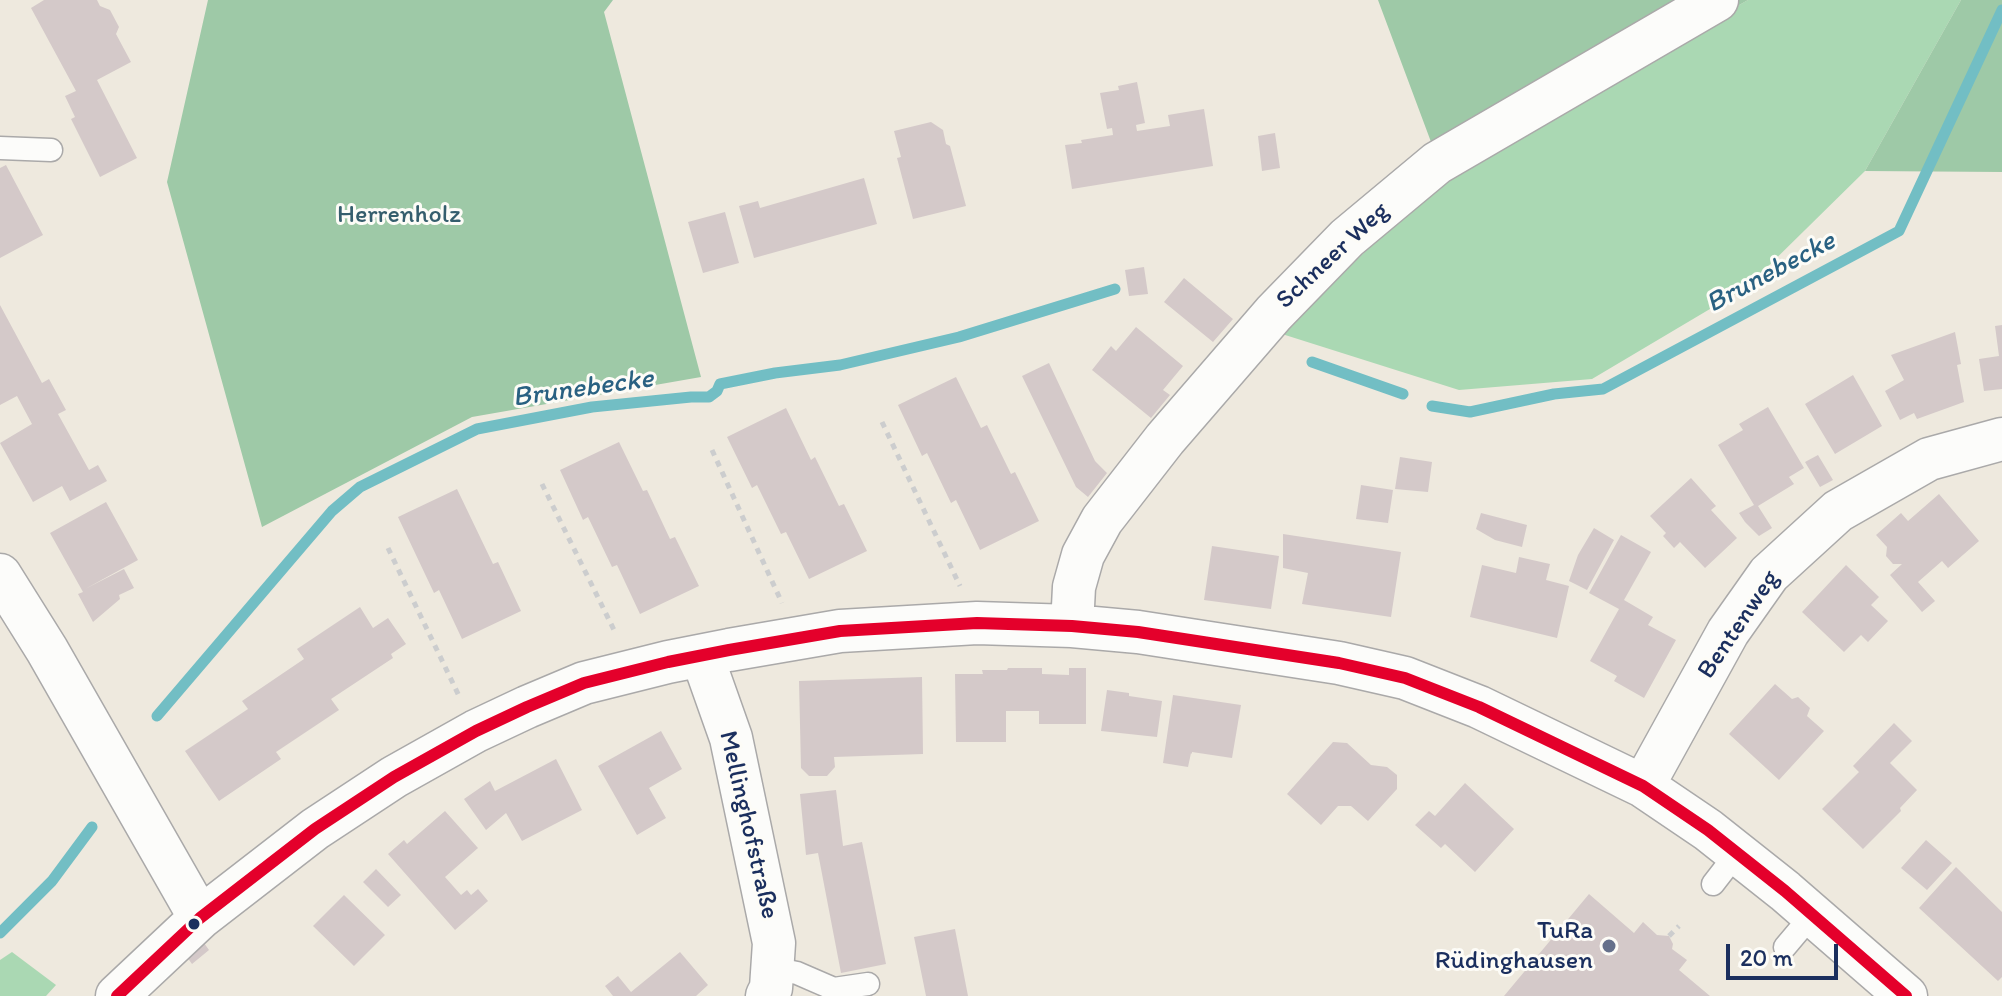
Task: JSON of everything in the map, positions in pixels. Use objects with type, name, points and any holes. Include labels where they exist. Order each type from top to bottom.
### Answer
[{"type":"street","name":"Schneer Weg","points":[[1072,626],[1074,587],[1083,555],[1102,520],[1165,439],[1274,313],[1347,238],[1437,163],[1717,0]]},
{"type":"street","name":"Bentenweg","points":[[1643,786],[1728,632],[1769,574],[1838,511],[1929,459],[2002,439]]},
{"type":"street","points":[[5,592],[47,650],[200,918]]},
{"type":"street","points":[[117,996],[200,918],[315,829],[394,777],[476,731],[527,707],[584,683],[634,670],[797,637],[840,631],[977,623],[1138,632],[1339,663],[1405,678],[1479,707],[1643,786],[1708,830],[1725,868],[1785,891],[1886,990]]},
{"type":"street","name":"Mellinghofstraße","points":[[702,656],[731,738],[774,943],[769,982]]},
{"type":"lane","points":[[0,148],[51,150]]},
{"type":"lane","points":[[1785,947],[1812,915]]},
{"type":"lane","points":[[769,982],[797,973],[834,989],[868,984]]},
{"type":"path","points":[[882,422],[977,623]]},
{"type":"path","points":[[712,450],[797,637]]},
{"type":"path","points":[[542,484],[634,670]]},
{"type":"path","points":[[388,548],[476,731]]},
{"type":"path","points":[[1669,936],[1679,926]]},
{"type":"green space","name":"Herrenholz","points":[[208,0],[613,0],[604,12],[701,377],[472,417],[262,527],[167,182]]},
{"type":"green space","points":[[1378,0],[1748,0],[1443,174]]},
{"type":"green space","points":[[1748,0],[1961,0],[1865,171],[1747,287],[1592,379],[1459,390],[1282,334],[1443,174]]},
{"type":"green space","points":[[1961,0],[2002,0],[2002,172],[1865,171]]},
{"type":"green space","points":[[12,952],[56,985],[46,996],[0,996],[0,960]]},
{"type":"building","points":[[44,0],[97,0],[100,6],[110,10],[119,27],[116,34],[131,62],[97,80],[137,158],[100,177],[71,119],[75,117],[65,96],[76,91],[31,8]]},
{"type":"building","points":[[1137,82],[1145,123],[1136,125],[1137,131],[1170,126],[1168,115],[1204,109],[1213,166],[1072,189],[1065,145],[1113,135],[1112,128],[1107,129],[1100,93],[1119,90],[1118,86]]},
{"type":"building","points":[[931,122],[943,130],[946,144],[950,146],[966,206],[913,219],[897,158],[901,157],[894,131]]},
{"type":"building","points":[[1275,133],[1280,168],[1262,171],[1258,136]]},
{"type":"building","points":[[6,165],[43,235],[0,258],[0,168]]},
{"type":"building","points":[[864,178],[877,224],[754,258],[739,206],[758,201],[760,208]]},
{"type":"building","points":[[725,212],[739,263],[703,273],[688,222]]},
{"type":"building","points":[[1144,267],[1148,294],[1129,296],[1125,270]]},
{"type":"building","points":[[1184,278],[1233,319],[1213,342],[1164,302]]},
{"type":"building","points":[[0,305],[42,383],[49,379],[66,410],[58,414],[89,470],[98,465],[107,481],[70,501],[62,486],[33,502],[0,443],[32,424],[17,396],[0,405]]},
{"type":"building","points":[[2002,325],[2002,389],[1984,391],[1979,359],[1999,356],[1995,326]]},
{"type":"building","points":[[1136,327],[1183,366],[1163,390],[1170,395],[1151,418],[1092,370],[1111,346],[1116,351]]},
{"type":"building","points":[[1955,332],[1964,402],[1917,419],[1914,413],[1900,420],[1885,391],[1904,380],[1891,355]]},
{"type":"building","points":[[1049,363],[1095,461],[1107,473],[1088,497],[1076,487],[1022,376]]},
{"type":"building","points":[[1853,375],[1882,426],[1835,454],[1805,404]]},
{"type":"building","points":[[956,377],[981,428],[987,425],[1039,521],[980,550],[956,500],[951,503],[927,453],[922,456],[898,405]]},
{"type":"building","points":[[1768,407],[1804,468],[1789,477],[1794,484],[1758,506],[1772,528],[1759,536],[1739,513],[1754,505],[1718,445],[1743,430],[1739,424]]},
{"type":"building","points":[[786,408],[811,460],[815,457],[839,506],[844,504],[867,551],[809,579],[786,532],[781,534],[757,485],[752,488],[727,437]]},
{"type":"building","points":[[619,442],[643,491],[647,490],[670,539],[675,537],[699,586],[640,614],[617,565],[612,567],[588,517],[583,520],[560,470]]},
{"type":"building","points":[[1818,455],[1833,480],[1820,487],[1805,462]]},
{"type":"building","points":[[1400,457],[1432,462],[1428,492],[1395,489]]},
{"type":"building","points":[[1691,478],[1716,506],[1711,510],[1737,538],[1705,568],[1680,542],[1674,548],[1663,536],[1666,533],[1650,516]]},
{"type":"building","points":[[1361,485],[1393,490],[1388,523],[1356,519]]},
{"type":"building","points":[[457,489],[493,564],[498,562],[521,611],[462,639],[439,590],[434,593],[398,517]]},
{"type":"building","points":[[1939,494],[1979,541],[1948,568],[1942,561],[1918,582],[1935,601],[1922,612],[1890,575],[1902,564],[1893,564],[1886,556],[1887,547],[1876,535],[1901,513],[1908,521]]},
{"type":"building","points":[[106,502],[138,560],[85,589],[124,569],[134,588],[119,595],[120,599],[93,622],[78,594],[83,592],[50,533]]},
{"type":"building","points":[[1481,513],[1527,525],[1522,547],[1495,540],[1476,529]]},
{"type":"building","points":[[1594,528],[1614,540],[1587,590],[1569,581],[1578,555]]},
{"type":"building","points":[[1283,534],[1401,552],[1391,617],[1302,604],[1308,573],[1283,568]]},
{"type":"building","points":[[1621,535],[1651,552],[1624,600],[1653,617],[1648,625],[1676,640],[1644,698],[1614,681],[1617,676],[1590,661],[1619,609],[1589,593]]},
{"type":"building","points":[[1212,546],[1279,556],[1271,609],[1204,600]]},
{"type":"building","points":[[1519,557],[1550,564],[1546,580],[1569,586],[1557,638],[1470,617],[1482,565],[1516,573]]},
{"type":"building","points":[[1846,565],[1879,597],[1871,605],[1888,621],[1868,642],[1861,635],[1844,652],[1802,612]]},
{"type":"building","points":[[360,607],[373,628],[388,618],[406,644],[391,654],[393,658],[331,699],[339,710],[276,752],[281,759],[219,801],[185,751],[248,709],[242,701],[304,659],[297,649]]},
{"type":"building","points":[[1042,668],[1042,674],[1069,675],[1069,668],[1086,668],[1086,724],[1039,724],[1039,711],[1006,711],[1006,742],[956,742],[955,674],[983,674],[982,670]]},
{"type":"building","points":[[922,677],[923,754],[834,757],[835,767],[827,776],[809,776],[801,768],[799,681]]},
{"type":"building","points":[[1775,684],[1792,699],[1798,697],[1810,708],[1807,716],[1824,731],[1779,780],[1729,734]]},
{"type":"building","points":[[1107,690],[1162,701],[1157,737],[1101,731]]},
{"type":"building","points":[[1173,695],[1241,705],[1232,758],[1192,752],[1188,767],[1163,763]]},
{"type":"building","points":[[1894,723],[1912,741],[1890,763],[1917,790],[1863,849],[1822,809],[1859,772],[1853,766]]},
{"type":"building","points":[[661,731],[682,769],[649,788],[666,818],[637,835],[598,766]]},
{"type":"building","points":[[1333,742],[1347,743],[1371,765],[1387,767],[1397,775],[1397,789],[1368,821],[1351,806],[1338,806],[1321,825],[1287,794]]},
{"type":"building","points":[[556,759],[582,810],[522,841],[506,813],[486,830],[464,799],[490,781],[495,791]]},
{"type":"building","points":[[1465,783],[1514,829],[1475,872],[1445,844],[1441,848],[1415,825],[1429,811],[1435,816]]},
{"type":"building","points":[[836,790],[843,846],[862,842],[886,964],[841,973],[818,853],[806,855],[800,794]]},
{"type":"building","points":[[445,811],[478,848],[445,877],[461,895],[467,890],[471,895],[478,889],[488,901],[455,930],[388,854],[404,840],[407,844]]},
{"type":"building","points":[[1926,840],[1952,863],[1927,890],[1901,868]]},
{"type":"building","points":[[1956,867],[2002,912],[2002,977],[1998,981],[1919,908]]},
{"type":"building","points":[[376,869],[401,895],[388,907],[363,882]]},
{"type":"building","name":"TuRa Rüdinghausen","points":[[1589,894],[1634,933],[1643,922],[1657,935],[1669,936],[1672,949],[1687,960],[1679,970],[1710,996],[1504,996]]},
{"type":"building","points":[[344,895],[385,935],[354,966],[313,926]]},
{"type":"building","points":[[955,929],[968,996],[926,996],[914,937]]},
{"type":"building","points":[[204,943],[209,950],[192,964],[187,957]]},
{"type":"building","points":[[680,952],[708,985],[696,996],[613,996],[605,986],[618,976],[631,992]]},
{"type":"waterway","name":"Brunebecke","points":[[1432,406],[1470,412],[1554,394],[1603,389],[1899,231],[2002,10]]},
{"type":"waterway","name":"Brunebecke","points":[[157,716],[332,511],[360,487],[477,429],[592,407],[709,397],[720,384],[840,365],[959,337],[1115,289]]},
{"type":"waterway","name":"Brunebecke","points":[[1312,362],[1403,394]]},
{"type":"waterway","name":"Brunebecke","points":[[0,933],[52,881],[92,827]]},
{"type":"transit line","points":[[117,996],[200,918],[315,829],[394,777],[476,731],[527,707],[584,683],[729,650],[840,631],[977,623],[1138,632],[1339,663],[1405,678],[1479,707],[1643,786],[1708,830],[1785,891],[1906,996]]},
{"type":"place","name":"TuRa Rüdinghausen","points":[[1609,946]]}]
